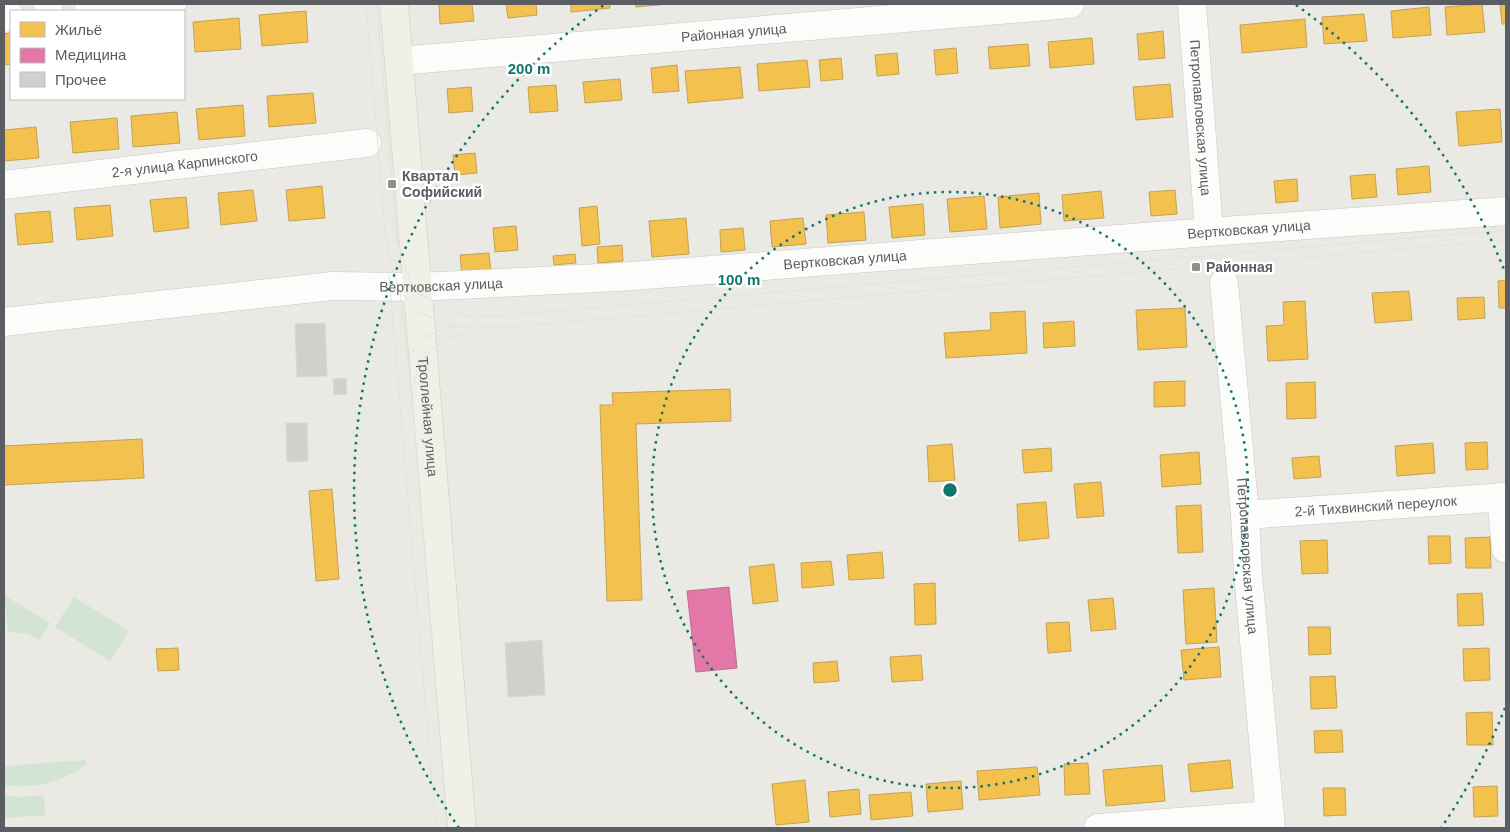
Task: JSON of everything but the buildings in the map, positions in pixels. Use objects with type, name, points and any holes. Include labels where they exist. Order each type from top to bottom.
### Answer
[{"type":"main road","name":"Троллейная улица","points":[[394,4],[462,828]]},
{"type":"street","points":[[100,10],[172,4]]},
{"type":"street","name":"Районная улица","points":[[399,61],[1070,4]]},
{"type":"street","name":"Петропавловская улица","points":[[1192,4],[1209,232]]},
{"type":"street","name":"2-я улица Карпинского","points":[[4,186],[366,143]]},
{"type":"street","name":"Вертковская улица","points":[[4,322],[332,286],[418,287],[619,277],[1506,211]]},
{"type":"street","name":"Петропавловская улица","points":[[1224,283],[1271,822]]},
{"type":"street","points":[[1504,497],[1506,549]]},
{"type":"street","name":"2-й Тихвинский переулок","points":[[1244,515],[1504,497]]},
{"type":"street","points":[[1098,828],[1271,822]]},
{"type":"green space","points":[[4,595],[50,623],[40,640],[28,634],[8,632]]},
{"type":"green space","points":[[74,597],[129,631],[110,661],[55,627]]},
{"type":"green space","points":[[86,760],[86,765],[57,780],[27,786],[4,785],[4,766]]},
{"type":"green space","points":[[4,795],[16,797],[44,795],[45,815],[4,818]]},
{"type":"tram line","points":[[366,4],[386,243]]},
{"type":"tram line","points":[[377,4],[397,243]]},
{"type":"tram line","points":[[397,237],[410,282],[418,293],[452,312],[473,317],[1506,230]]},
{"type":"tram line","points":[[386,237],[392,268],[400,292],[420,312],[431,318],[452,326],[474,328],[511,327],[1506,240]]},
{"type":"tram line","points":[[389,275],[436,828]]},
{"type":"tram line","points":[[400,290],[412,396],[447,828]]},
{"type":"tram line","points":[[407,362],[415,348],[425,338],[437,331],[452,326]]},
{"type":"tram line","points":[[414,385],[422,362],[435,347],[454,337],[477,331]]},
{"type":"place","name":"Квартал Софийский","points":[[392,184]]},
{"type":"place","name":"Районная","points":[[1196,267]]}]
